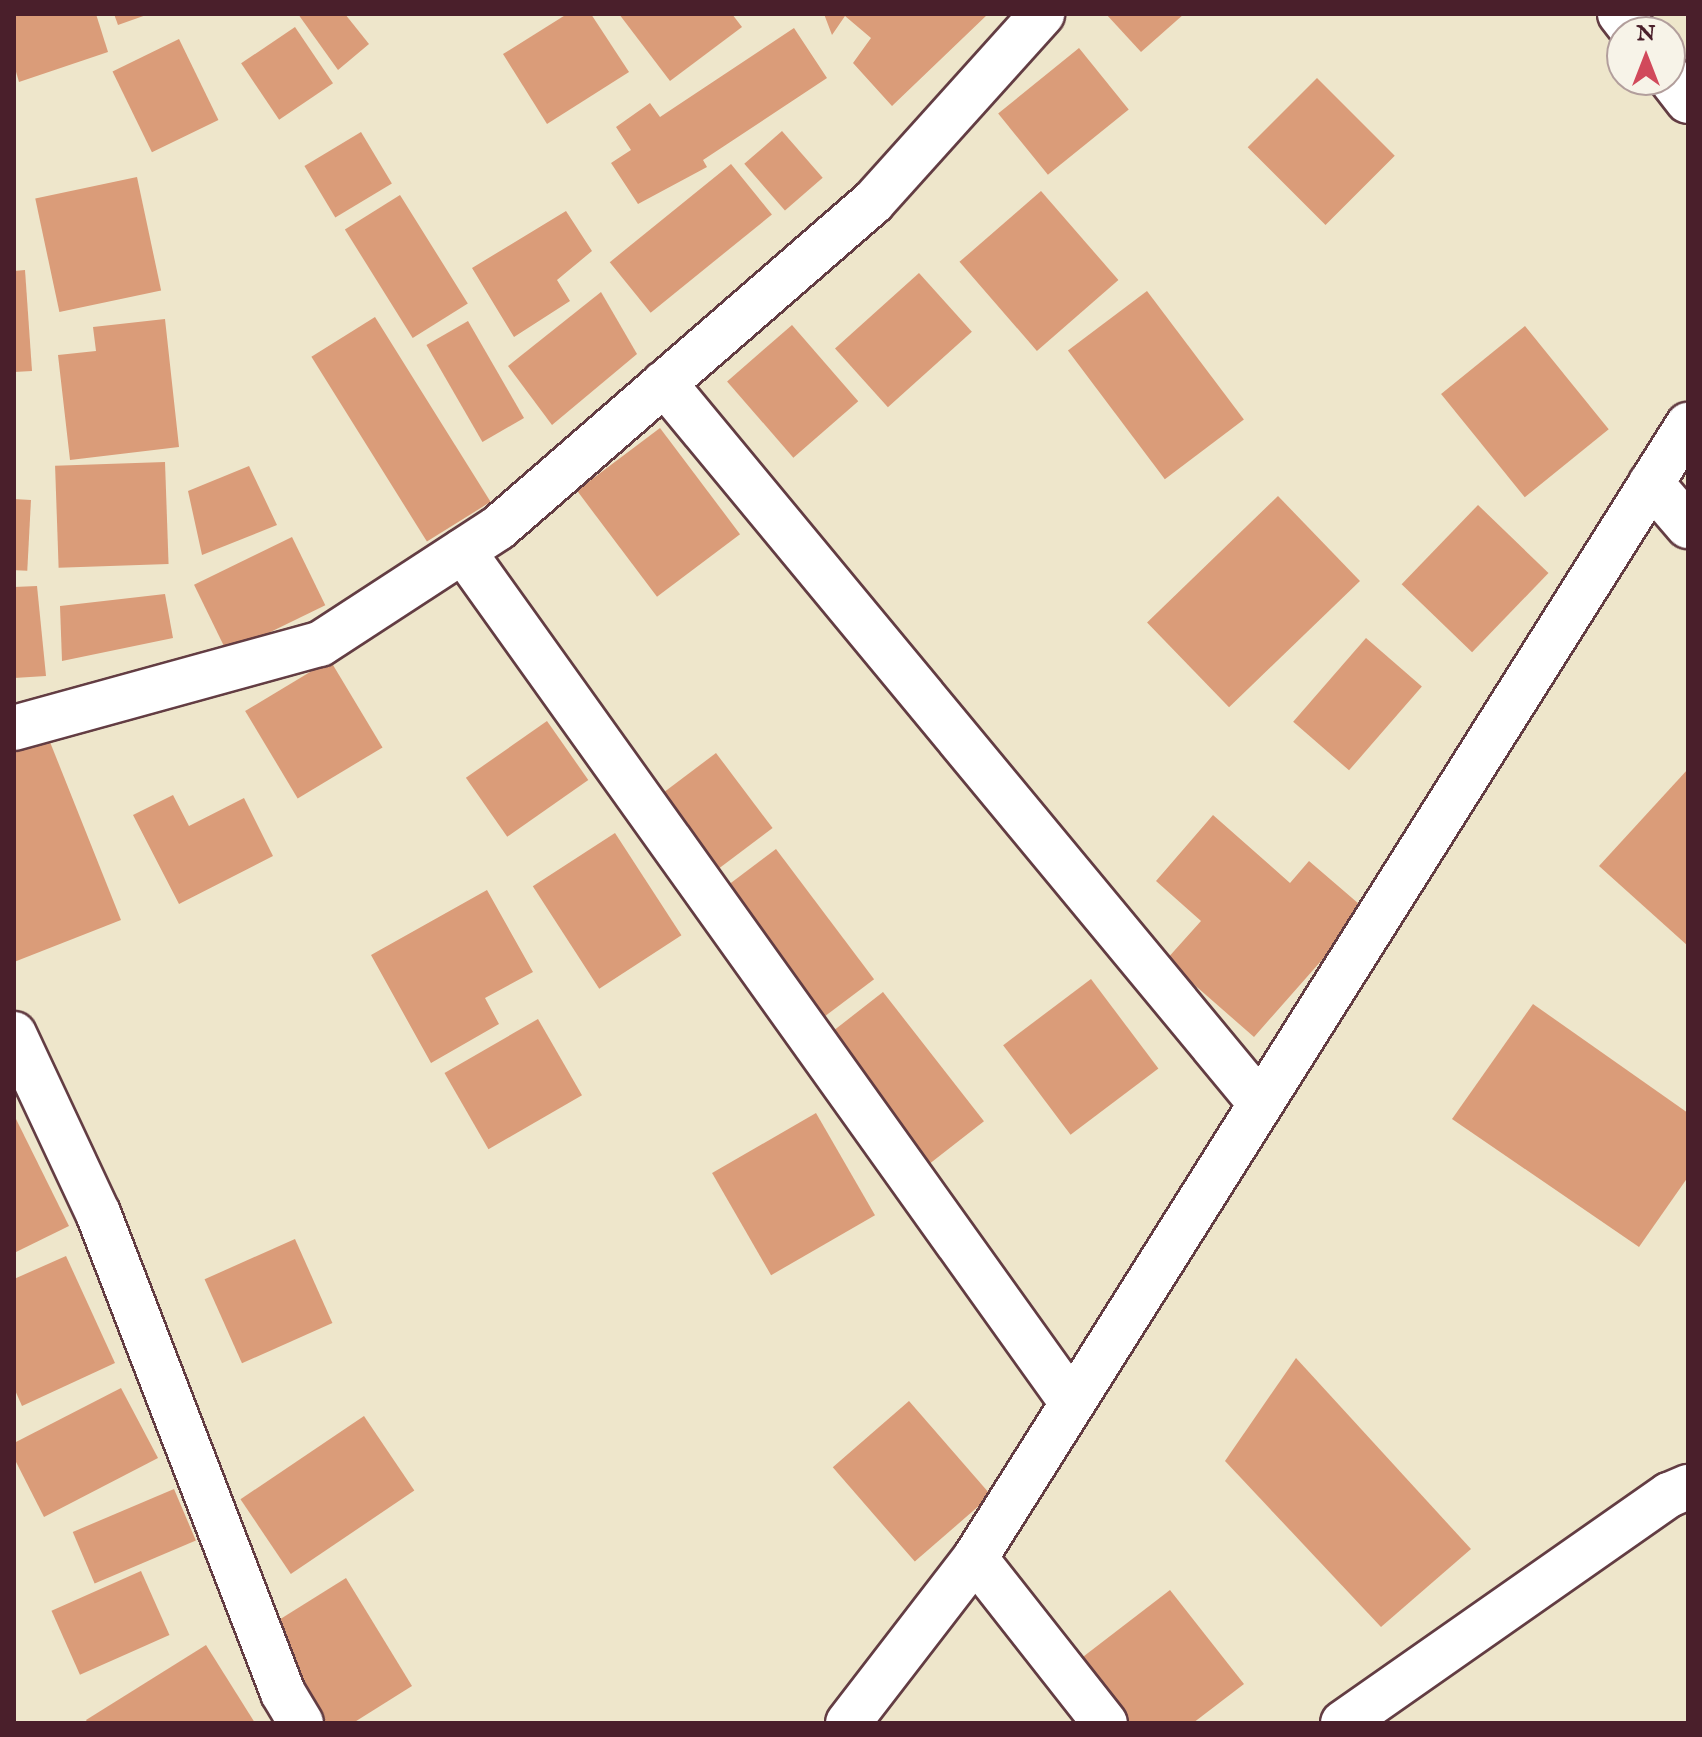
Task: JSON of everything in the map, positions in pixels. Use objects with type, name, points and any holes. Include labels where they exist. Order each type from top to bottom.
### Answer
[{"type":"street","points":[[14,728],[320,644],[498,528],[873,202],[1042,14]]},
{"type":"street","points":[[664,383],[1260,1103]]},
{"type":"street","points":[[848,1723],[975,1558],[1688,425]]},
{"type":"street","points":[[1651,483],[1688,526]]},
{"type":"street","points":[[463,551],[1072,1403]]},
{"type":"street","points":[[14,1034],[98,1213],[283,1693],[301,1723]]},
{"type":"street","points":[[1343,1723],[1669,1495],[1688,1487]]},
{"type":"street","points":[[975,1558],[1105,1723]]},
{"type":"building","points":[[14,14],[96,14],[108,52],[19,82],[14,65]]},
{"type":"building","points":[[114,14],[149,14],[118,25]]},
{"type":"building","points":[[298,14],[345,14],[369,44],[338,70]]},
{"type":"building","points":[[567,14],[591,14],[629,72],[547,124],[503,54]]},
{"type":"building","points":[[619,14],[732,14],[742,27],[670,81]]},
{"type":"building","points":[[824,14],[988,14],[892,106],[853,63],[871,38],[845,16],[832,35]]},
{"type":"building","points":[[1106,14],[1184,14],[1141,52]]},
{"type":"building","points":[[295,27],[333,83],[279,120],[241,63]]},
{"type":"building","points":[[794,28],[827,78],[703,160],[707,167],[638,204],[611,163],[631,150],[616,127],[650,103],[660,117]]},
{"type":"building","points":[[179,39],[218,120],[152,152],[112,71]]},
{"type":"building","points":[[1079,48],[1129,109],[1048,175],[998,113]]},
{"type":"building","points":[[1317,78],[1395,156],[1325,225],[1248,147]]},
{"type":"building","points":[[782,131],[823,178],[785,211],[744,164]]},
{"type":"building","points":[[361,132],[392,183],[335,217],[304,166]]},
{"type":"building","points":[[731,164],[772,215],[651,313],[610,262]]},
{"type":"building","points":[[137,177],[161,290],[59,312],[35,199]]},
{"type":"building","points":[[1041,191],[1118,280],[1037,351],[959,262]]},
{"type":"building","points":[[400,195],[468,304],[413,338],[345,229]]},
{"type":"building","points":[[566,211],[592,251],[557,280],[570,301],[514,337],[472,268]]},
{"type":"building","points":[[25,270],[32,371],[14,372],[14,271]]},
{"type":"building","points":[[919,273],[972,332],[888,407],[835,349]]},
{"type":"building","points":[[1147,291],[1244,420],[1165,479],[1068,351]]},
{"type":"building","points":[[601,292],[637,354],[552,425],[508,366]]},
{"type":"building","points":[[375,317],[491,502],[427,542],[311,357]]},
{"type":"building","points":[[165,319],[179,447],[70,460],[58,355],[96,351],[93,327]]},
{"type":"building","points":[[468,321],[524,418],[482,442],[426,345]]},
{"type":"building","points":[[792,325],[858,401],[793,458],[727,381]]},
{"type":"building","points":[[1525,326],[1609,429],[1525,497],[1441,394]]},
{"type":"building","points":[[660,428],[740,534],[657,597],[577,491]]},
{"type":"building","points":[[165,462],[169,564],[59,568],[55,466]]},
{"type":"building","points":[[249,466],[277,525],[202,555],[188,491]]},
{"type":"building","points":[[1278,496],[1360,581],[1229,707],[1147,622]]},
{"type":"building","points":[[14,499],[31,500],[27,571],[14,570]]},
{"type":"building","points":[[1478,505],[1548,573],[1472,652],[1402,584]]},
{"type":"building","points":[[292,537],[325,605],[227,653],[194,585]]},
{"type":"building","points":[[37,586],[46,676],[14,678],[14,587]]},
{"type":"building","points":[[165,594],[173,638],[62,661],[60,606]]},
{"type":"building","points":[[1366,638],[1422,687],[1349,770],[1293,722]]},
{"type":"building","points":[[330,660],[383,747],[298,798],[245,711]]},
{"type":"building","points":[[547,721],[588,780],[507,837],[466,778]]},
{"type":"building","points":[[44,727],[121,920],[14,962],[14,739]]},
{"type":"building","points":[[716,753],[773,828],[712,874],[655,799]]},
{"type":"building","points":[[1688,769],[1688,946],[1599,866]]},
{"type":"building","points":[[173,795],[189,826],[244,798],[273,856],[179,904],[133,815]]},
{"type":"building","points":[[1213,815],[1290,883],[1309,861],[1366,910],[1254,1037],[1166,960],[1201,921],[1156,881]]},
{"type":"building","points":[[615,833],[681,935],[599,989],[533,886]]},
{"type":"building","points":[[776,849],[874,979],[811,1027],[713,897]]},
{"type":"building","points":[[487,890],[533,972],[485,998],[499,1024],[431,1063],[371,955]]},
{"type":"building","points":[[1091,979],[1158,1068],[1071,1135],[1003,1045]]},
{"type":"building","points":[[883,992],[984,1121],[923,1169],[822,1040]]},
{"type":"building","points":[[1533,1004],[1688,1113],[1688,1177],[1639,1247],[1452,1119]]},
{"type":"building","points":[[538,1019],[582,1095],[488,1149],[444,1073]]},
{"type":"building","points":[[816,1113],[875,1215],[771,1275],[712,1173]]},
{"type":"building","points":[[14,1115],[69,1226],[14,1253]]},
{"type":"building","points":[[295,1239],[332,1323],[242,1363],[205,1279]]},
{"type":"building","points":[[66,1256],[115,1363],[22,1406],[14,1388],[14,1279]]},
{"type":"building","points":[[1296,1358],[1471,1549],[1381,1627],[1225,1461]]},
{"type":"building","points":[[121,1388],[158,1458],[44,1517],[14,1458],[14,1443]]},
{"type":"building","points":[[909,1401],[991,1495],[915,1562],[833,1467]]},
{"type":"building","points":[[364,1416],[414,1491],[291,1574],[240,1499]]},
{"type":"building","points":[[174,1489],[196,1541],[95,1584],[73,1532]]},
{"type":"building","points":[[141,1571],[169,1635],[80,1675],[51,1611]]},
{"type":"building","points":[[346,1578],[412,1686],[353,1723],[325,1723],[266,1628]]},
{"type":"building","points":[[1170,1590],[1244,1684],[1193,1723],[1122,1723],[1075,1663]]},
{"type":"building","points":[[206,1645],[255,1723],[88,1723],[86,1720]]}]
